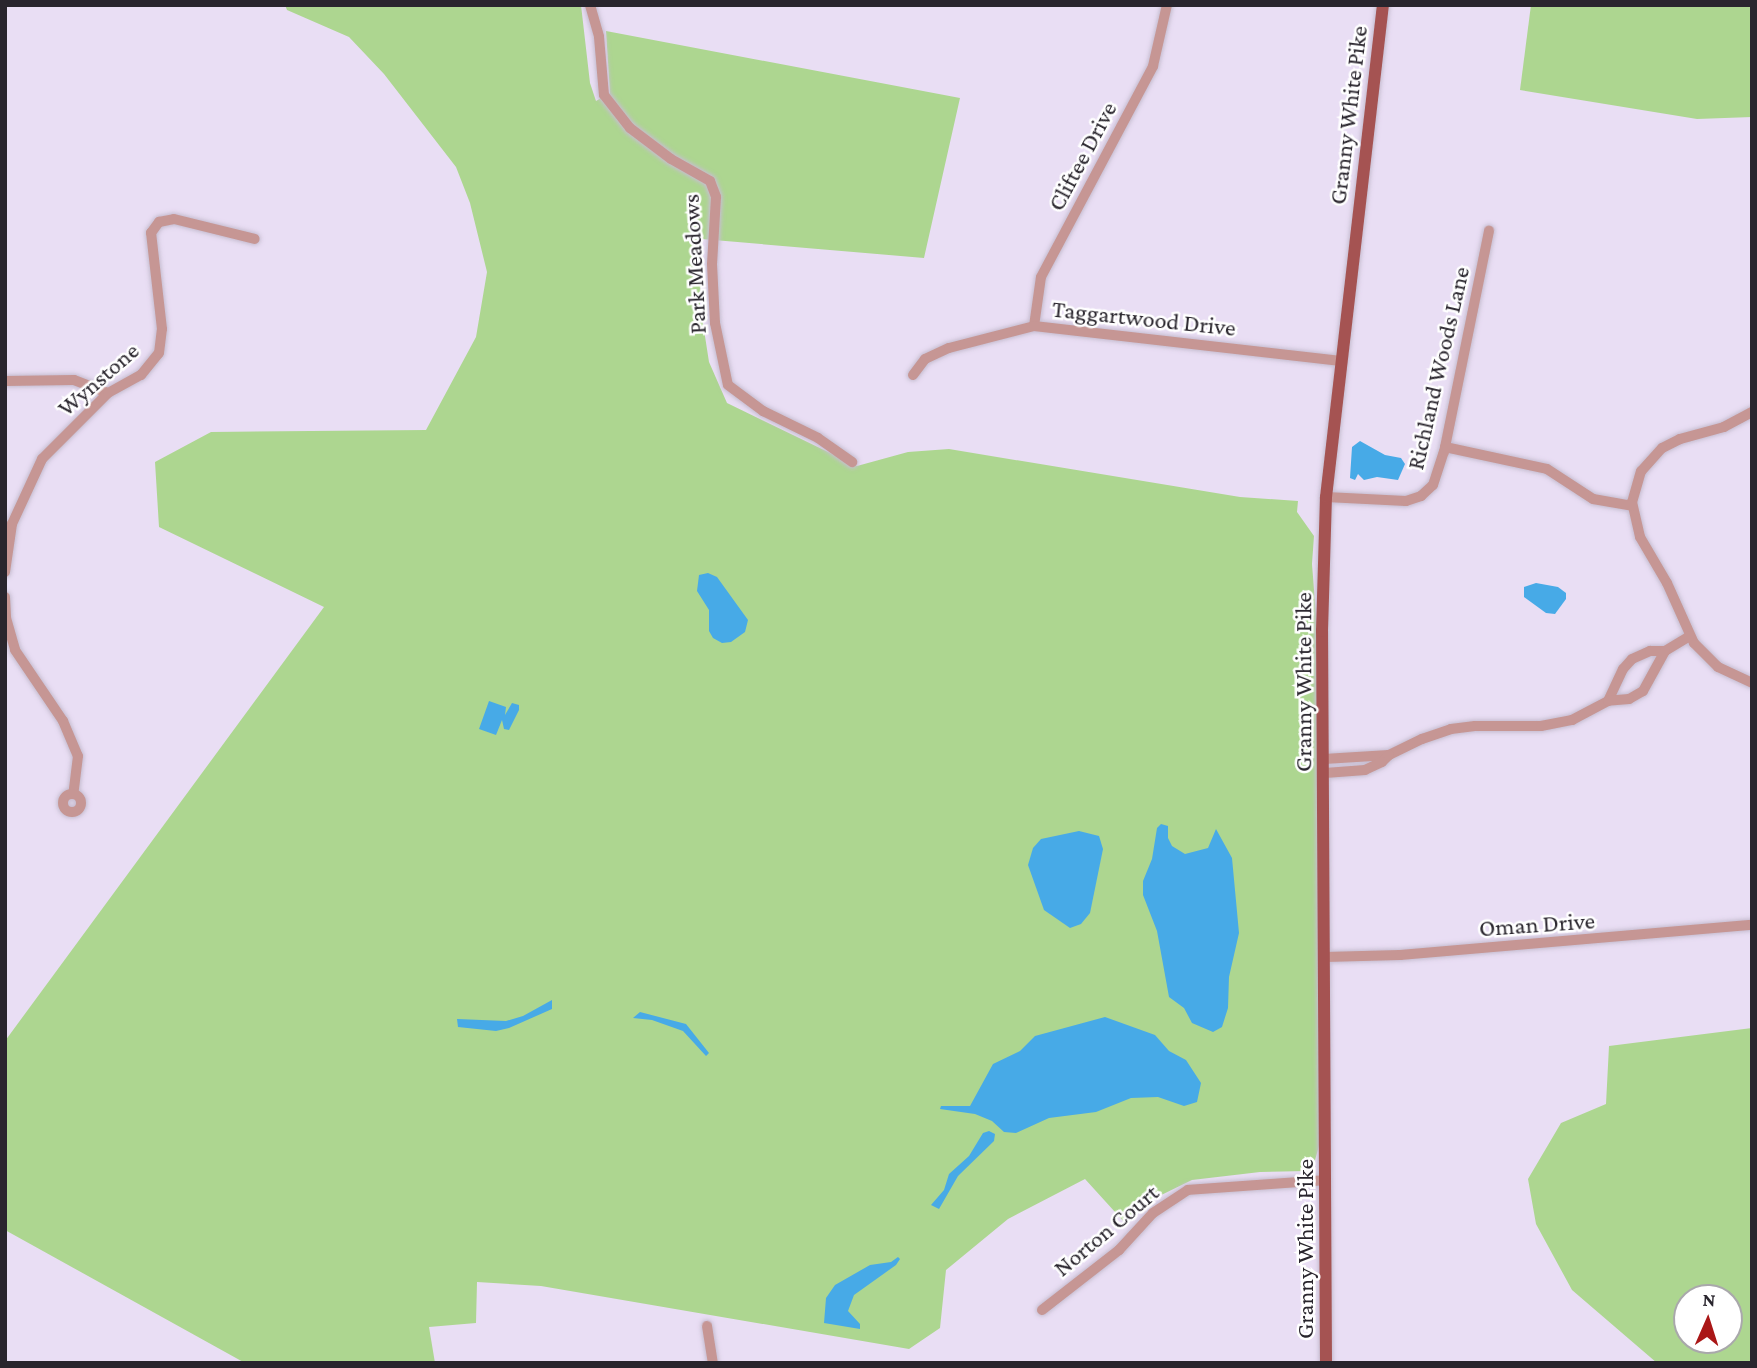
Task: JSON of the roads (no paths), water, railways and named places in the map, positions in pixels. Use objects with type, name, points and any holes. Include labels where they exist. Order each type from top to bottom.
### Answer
[{"type":"main road","name":"Granny White Pike","points":[[1326,1363],[1325,773],[1322,631],[1326,497],[1383,5]]},
{"type":"street","name":"Park Meadows","points":[[590,5],[599,37],[604,95],[629,128],[671,159],[710,181],[716,197],[712,264],[715,323],[728,385],[763,411],[818,438],[852,462]]},
{"type":"street","name":"Cliftee Drive","points":[[1034,326],[1041,277],[1153,66],[1167,5]]},
{"type":"street","name":"Wynstone","points":[[5,572],[12,524],[42,459],[108,393],[141,375],[159,353],[162,328],[151,233],[159,222],[174,219],[256,239]]},
{"type":"street","name":"Richland Woods Lane","points":[[1326,497],[1399,501],[1417,498],[1436,480],[1489,231]]},
{"type":"street","name":"Taggartwood Drive","points":[[913,374],[925,359],[949,348],[1034,326],[1341,361]]},
{"type":"street","points":[[5,381],[74,380],[108,393]]},
{"type":"street","points":[[1752,412],[1724,427],[1679,439],[1658,451],[1639,476],[1632,506],[1640,537],[1667,583],[1690,636],[1712,662],[1733,676],[1752,683]]},
{"type":"street","points":[[1445,447],[1547,469],[1592,499],[1632,506]]},
{"type":"street","points":[[5,597],[6,618],[15,650],[63,721],[78,756],[73,793]]},
{"type":"street","points":[[1608,701],[1628,664],[1644,653],[1665,651],[1690,636]]},
{"type":"street","points":[[1324,759],[1389,755],[1444,731],[1475,726],[1557,724],[1586,714],[1608,701],[1627,699],[1643,691],[1665,651]]},
{"type":"street","points":[[1325,773],[1366,770],[1389,755]]},
{"type":"street","name":"Oman Drive","points":[[1325,957],[1400,955],[1752,925]]},
{"type":"street","name":"Norton Court","points":[[1042,1310],[1119,1250],[1153,1213],[1188,1190],[1326,1180]]},
{"type":"street","points":[[707,1326],[713,1363]]},
{"type":"water","points":[[1360,441],[1385,455],[1401,458],[1405,464],[1398,480],[1377,477],[1364,480],[1358,474],[1355,480],[1350,478],[1352,447]]},
{"type":"water","points":[[708,573],[717,577],[748,620],[745,632],[731,642],[722,643],[713,638],[709,631],[709,610],[697,591],[699,575]]},
{"type":"water","points":[[1536,583],[1558,587],[1566,593],[1566,599],[1555,614],[1546,613],[1524,597],[1524,587]]},
{"type":"water","points":[[489,701],[506,707],[505,715],[512,703],[519,705],[509,730],[504,729],[502,720],[496,735],[479,729]]},
{"type":"water","points":[[1161,824],[1168,826],[1168,838],[1172,846],[1185,854],[1208,848],[1216,829],[1232,858],[1239,933],[1229,977],[1228,1008],[1222,1027],[1213,1032],[1192,1023],[1184,1008],[1169,997],[1157,931],[1143,895],[1143,881],[1152,859],[1157,828]]},
{"type":"water","points":[[1079,831],[1099,836],[1103,849],[1090,913],[1081,924],[1070,928],[1044,910],[1028,865],[1033,848],[1041,839]]},
{"type":"water","points":[[552,1000],[552,1009],[509,1028],[496,1031],[458,1027],[457,1019],[506,1021],[523,1016]]},
{"type":"water","points":[[640,1012],[686,1024],[709,1053],[706,1056],[683,1031],[652,1020],[633,1018]]},
{"type":"water","points":[[1105,1017],[1155,1035],[1169,1051],[1186,1060],[1201,1083],[1197,1102],[1184,1106],[1158,1097],[1131,1098],[1096,1112],[1049,1118],[1016,1133],[1004,1132],[992,1121],[975,1114],[940,1109],[941,1106],[970,1106],[993,1064],[1020,1051],[1035,1036]]},
{"type":"water","points":[[989,1131],[995,1134],[994,1141],[958,1176],[939,1209],[931,1205],[944,1190],[949,1174],[969,1156],[983,1133]]},
{"type":"water","points":[[898,1257],[900,1259],[896,1265],[854,1295],[848,1311],[860,1324],[860,1329],[824,1323],[826,1298],[835,1285],[870,1265],[891,1262]]}]
